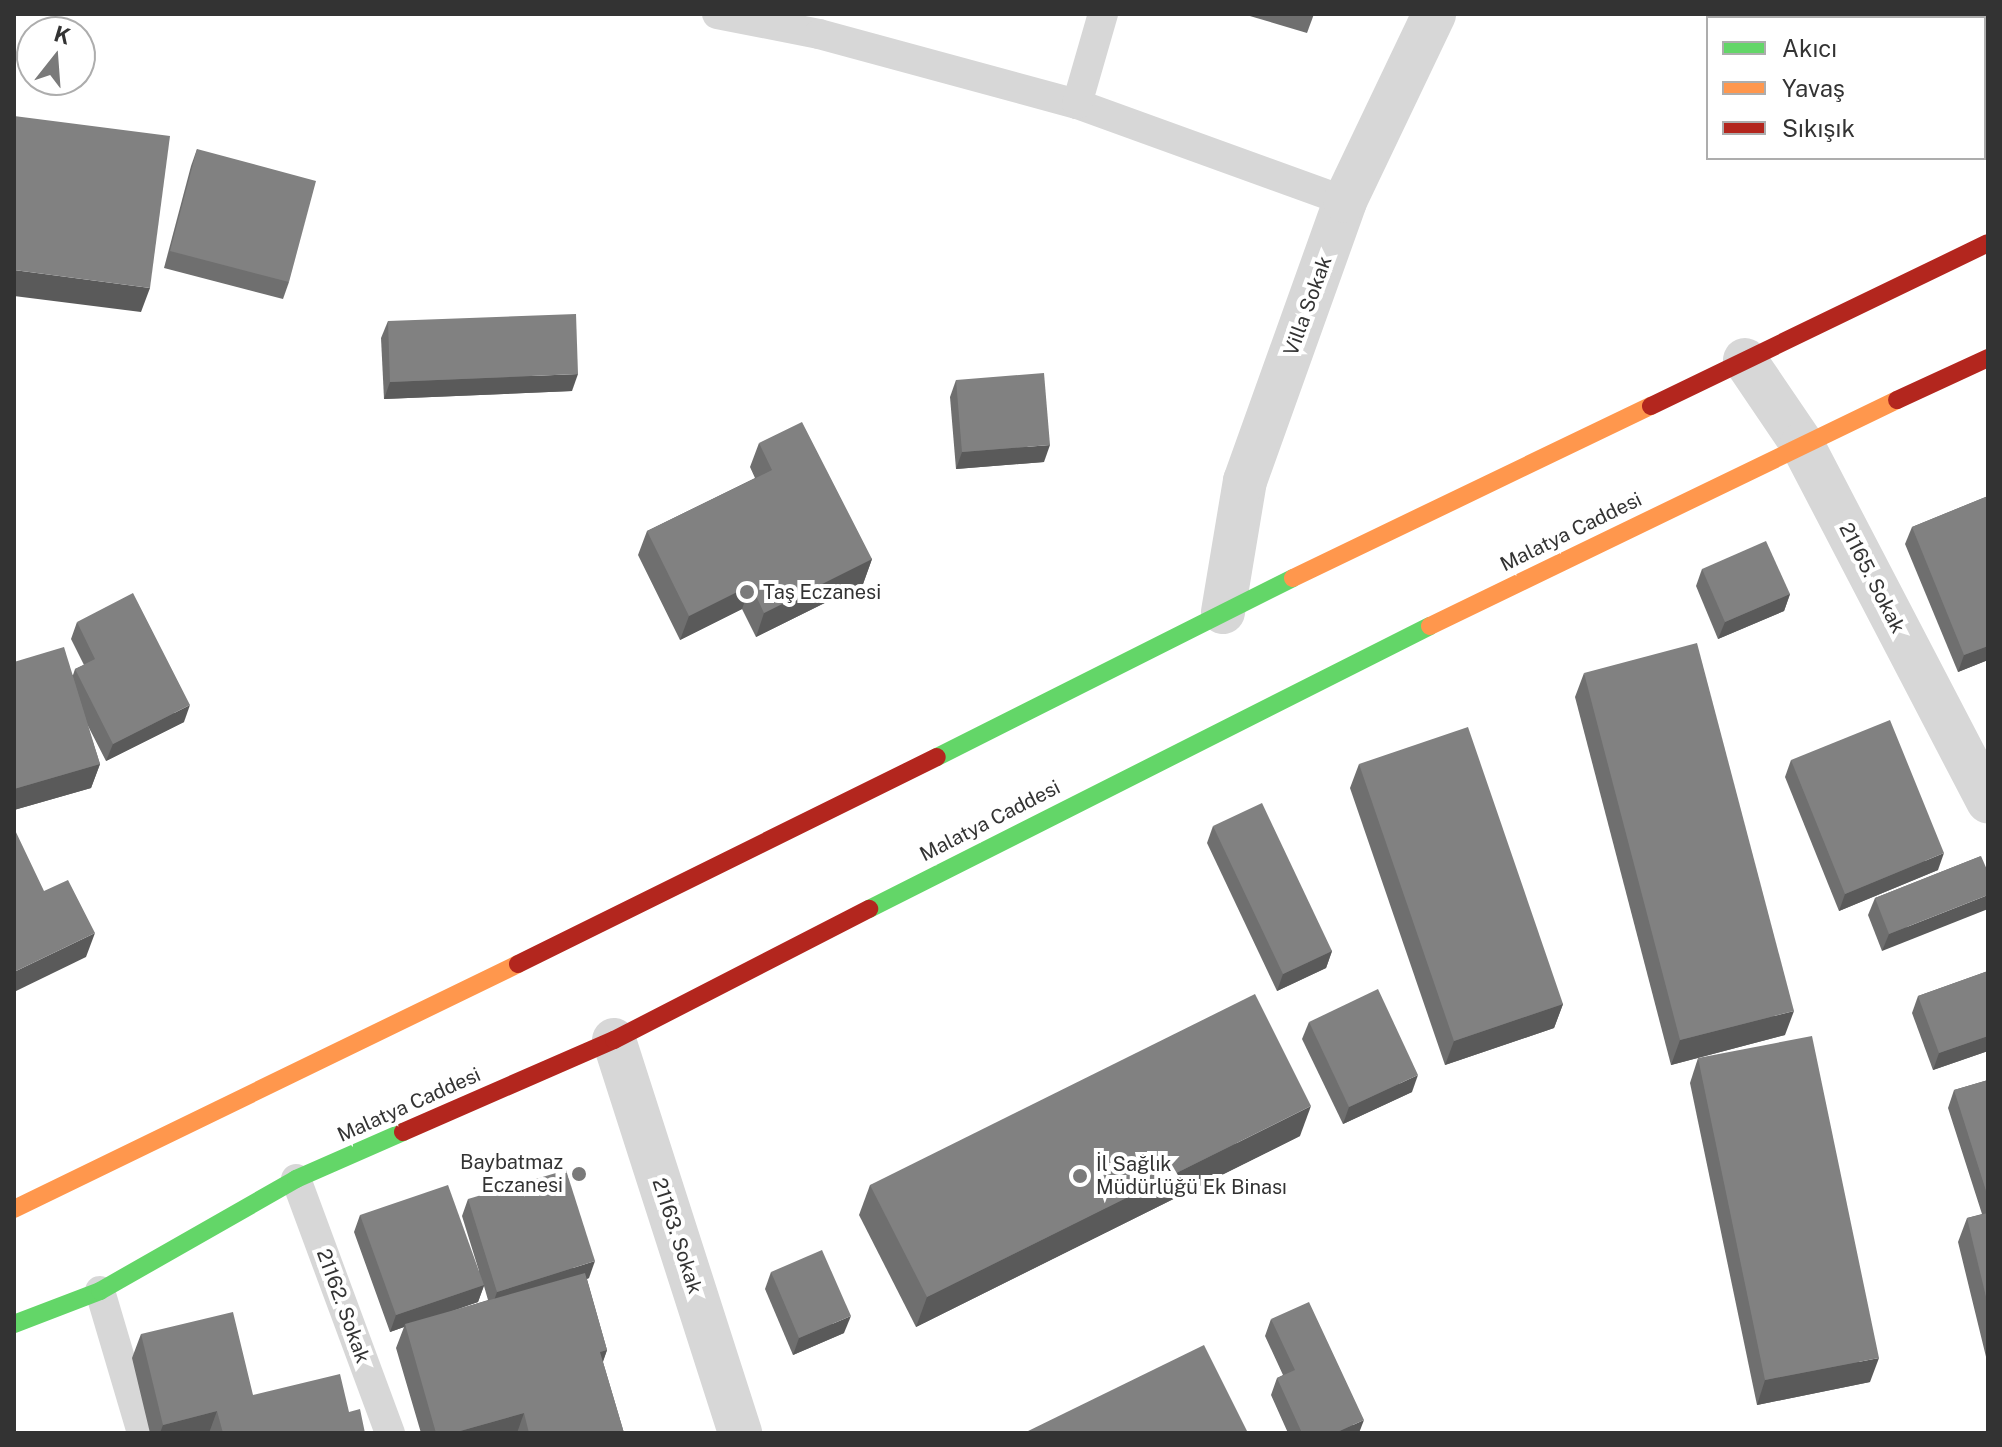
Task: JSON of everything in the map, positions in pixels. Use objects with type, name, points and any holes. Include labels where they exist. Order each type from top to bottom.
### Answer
[{"type":"main road","points":[[14,1209],[761,846],[1223,612],[1988,243]]},
{"type":"main road","name":"Malatya Caddesi","points":[[14,1324],[100,1291],[296,1179],[614,1040],[1145,766],[1802,444],[1988,358]]},
{"type":"street","name":"Villa Sokak","points":[[1223,612],[1245,481],[1345,201],[1434,14]]},
{"type":"street","name":"21165. Sokak","points":[[1745,360],[1802,444],[1988,802]]},
{"type":"street","name":"21163. Sokak","points":[[614,1040],[740,1433]]},
{"type":"lane","points":[[717,14],[819,34],[1077,104],[1345,201]]},
{"type":"lane","points":[[1077,104],[1103,14]]},
{"type":"lane","name":"21162. Sokak","points":[[296,1179],[390,1433]]},
{"type":"lane","points":[[100,1291],[142,1433]]},
{"type":"building","points":[[14,116],[170,136],[150,288],[14,270]]},
{"type":"building","points":[[197,149],[316,181],[289,282],[170,251]]},
{"type":"building","points":[[576,314],[578,374],[390,382],[388,321]]},
{"type":"building","points":[[1044,373],[1050,445],[962,452],[956,380]]},
{"type":"building","points":[[802,422],[872,559],[764,613],[751,585],[689,616],[647,531],[772,470],[759,443]]},
{"type":"building","points":[[1988,496],[1988,646],[1964,655],[1912,527]]},
{"type":"building","points":[[1766,541],[1790,594],[1725,622],[1702,569]]},
{"type":"building","points":[[133,593],[190,705],[113,744],[75,669],[95,659],[77,622]]},
{"type":"building","points":[[1697,643],[1794,1011],[1680,1040],[1584,673]]},
{"type":"building","points":[[64,647],[100,764],[14,789],[14,662]]},
{"type":"building","points":[[1890,720],[1944,853],[1845,894],[1791,760]]},
{"type":"building","points":[[1468,727],[1563,1004],[1454,1041],[1359,764]]},
{"type":"building","points":[[1262,803],[1332,951],[1283,974],[1213,826]]},
{"type":"building","points":[[14,828],[44,891],[68,880],[95,933],[14,972]]},
{"type":"building","points":[[1981,856],[1988,872],[1988,895],[1889,934],[1875,898]]},
{"type":"building","points":[[1988,971],[1988,1036],[1939,1053],[1918,996]]},
{"type":"building","points":[[1378,989],[1418,1075],[1349,1107],[1309,1022]]},
{"type":"building","name":"İl Sağlık Müdürlüğü Ek Binası","points":[[1255,994],[1311,1106],[927,1297],[870,1185]]},
{"type":"building","points":[[1812,1036],[1879,1358],[1765,1380],[1698,1058]]},
{"type":"building","points":[[1988,1080],[1988,1197],[1954,1090]]},
{"type":"building","points":[[566,1170],[595,1261],[497,1292],[468,1199]]},
{"type":"building","points":[[448,1185],[484,1285],[396,1315],[360,1215]]},
{"type":"building","points":[[1988,1213],[1988,1305],[1967,1218]]},
{"type":"building","points":[[822,1250],[851,1316],[799,1338],[771,1272]]},
{"type":"building","points":[[585,1273],[607,1350],[600,1352],[624,1433],[529,1433],[524,1413],[453,1433],[436,1433],[405,1324]]},
{"type":"building","points":[[1309,1302],[1364,1420],[1335,1433],[1302,1433],[1277,1378],[1295,1370],[1271,1319]]},
{"type":"building","points":[[233,1312],[253,1395],[340,1374],[349,1412],[360,1409],[365,1433],[223,1433],[217,1411],[163,1425],[141,1334]]},
{"type":"building","points":[[1204,1345],[1248,1433],[1024,1433]]},
{"type":"traffic: fast","points":[[937,757],[1293,578]]},
{"type":"traffic: fast","points":[[869,909],[1430,626]]},
{"type":"traffic: fast","points":[[14,1324],[100,1291],[296,1179],[403,1132]]},
{"type":"traffic: slow","points":[[1430,626],[1897,400]]},
{"type":"traffic: slow","points":[[1293,578],[1651,406]]},
{"type":"traffic: slow","points":[[14,1209],[518,964]]},
{"type":"traffic: jam","points":[[1651,406],[1988,243]]},
{"type":"traffic: jam","points":[[1897,400],[1988,358]]},
{"type":"traffic: jam","points":[[518,964],[937,757]]},
{"type":"traffic: jam","points":[[403,1132],[614,1040],[869,909]]},
{"type":"place","name":"Taş Eczanesi","points":[[747,592]]},
{"type":"place","name":"Baybatmaz Eczanesi","points":[[579,1174]]},
{"type":"place","name":"İl Sağlık Müdürlüğü Ek Binası","points":[[1080,1176]]}]
